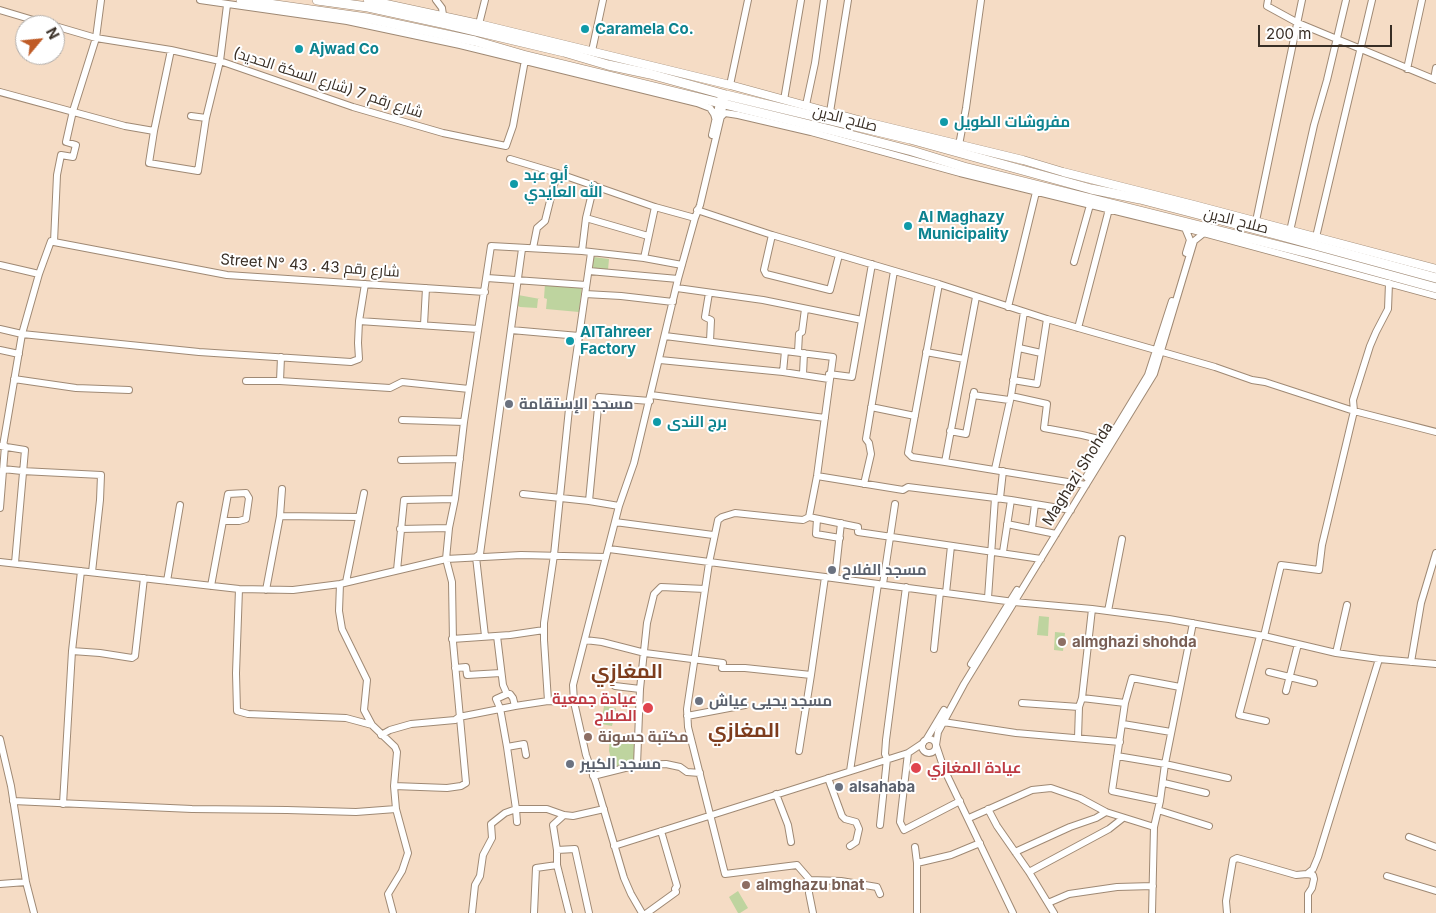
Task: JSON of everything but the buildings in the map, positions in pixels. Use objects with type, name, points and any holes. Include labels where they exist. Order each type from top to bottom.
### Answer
[{"type":"highway","name":"صلاح الدين","points":[[241,0],[348,18],[475,32],[523,55],[607,78],[807,113],[1062,179],[1091,189],[1140,199],[1381,262],[1436,278]]},
{"type":"highway","name":"صلاح الدين","points":[[317,0],[368,7],[564,52],[608,65],[650,74],[723,98],[1088,201],[1312,254],[1436,288]]},
{"type":"highway","points":[[862,121],[868,130]]},
{"type":"highway","points":[[1017,159],[1020,169]]},
{"type":"highway","points":[[1088,201],[1091,189]]},
{"type":"highway","points":[[1185,225],[1190,218],[1189,213]]},
{"type":"main road","points":[[368,0],[443,15],[475,32],[592,51],[730,85],[862,121],[1017,159],[1436,269]]},
{"type":"street","points":[[0,508],[3,446],[22,334],[39,274],[51,241],[54,242],[61,155],[73,157],[76,145],[66,142],[73,111],[96,38],[102,0]]},
{"type":"street","points":[[200,0],[227,5],[348,18],[607,78],[705,106],[713,111],[718,119]]},
{"type":"street","points":[[436,0],[442,8],[443,15]]},
{"type":"street","points":[[475,32],[485,0]]},
{"type":"street","points":[[592,51],[603,0]]},
{"type":"street","points":[[730,85],[748,0]]},
{"type":"street","points":[[784,100],[801,0]]},
{"type":"street","points":[[806,105],[824,0]]},
{"type":"street","points":[[830,112],[848,0]]},
{"type":"street","points":[[959,145],[981,0]]},
{"type":"street","points":[[1268,0],[1267,6],[1298,23],[1435,80],[1436,68]]},
{"type":"street","points":[[1256,221],[1302,0]]},
{"type":"street","points":[[1290,231],[1314,125],[1346,0]]},
{"type":"street","points":[[1316,237],[1372,0]]},
{"type":"street","points":[[1408,68],[1422,0]]},
{"type":"street","points":[[171,50],[149,163],[198,171],[206,118],[220,61],[227,5]]},
{"type":"street","points":[[0,10],[17,15]]},
{"type":"street","name":"شارع رقم 7 (شارع السكة الحديد)","points":[[65,29],[96,38],[171,50],[220,61],[353,107],[444,132],[506,146],[512,126],[525,60]]},
{"type":"street","points":[[0,92],[125,126],[154,131]]},
{"type":"street","points":[[642,913],[630,894],[614,846],[579,729],[573,686],[619,506],[634,463],[678,278],[700,205],[723,98]]},
{"type":"street","points":[[718,119],[726,113],[754,118],[1036,192],[1088,201],[1109,209],[1185,225],[1204,233],[1436,296]]},
{"type":"street","points":[[191,116],[206,118]]},
{"type":"street","points":[[510,159],[594,185],[655,207],[695,218]]},
{"type":"street","points":[[533,248],[537,228],[545,221],[557,173]]},
{"type":"street","points":[[582,251],[586,218],[594,185]]},
{"type":"street","points":[[1008,307],[1036,192]]},
{"type":"street","points":[[1074,262],[1088,201]]},
{"type":"street","points":[[644,258],[655,207]]},
{"type":"street","points":[[1078,328],[1109,209]]},
{"type":"street","points":[[697,210],[772,235],[940,284],[1047,319],[1215,366],[1252,380],[1265,382],[1354,411],[1436,432]]},
{"type":"street","points":[[586,218],[648,236]]},
{"type":"street","name":"Maghazi Shohda","points":[[924,742],[943,718],[1011,602],[1154,374],[1190,240],[1185,225]]},
{"type":"street","name":"Maghazi Shohda","points":[[1159,351],[1194,241],[1204,233]]},
{"type":"street","points":[[772,235],[764,270],[766,274],[830,290],[839,255]]},
{"type":"street","name":"Street N° 43 . شارع رقم 43","points":[[54,242],[227,275],[485,292]]},
{"type":"street","points":[[394,786],[447,788],[466,784],[452,639],[452,582],[446,559],[464,422],[491,246],[582,251],[644,258],[682,265]]},
{"type":"street","points":[[476,557],[480,554],[522,249]]},
{"type":"street","points":[[548,701],[544,630],[554,555],[570,399],[591,253]]},
{"type":"street","points":[[660,360],[803,374],[852,376],[872,264]]},
{"type":"street","points":[[0,265],[39,274]]},
{"type":"street","points":[[588,270],[678,278]]},
{"type":"street","points":[[864,484],[871,454],[866,439],[894,270]]},
{"type":"street","points":[[487,278],[586,285]]},
{"type":"street","points":[[1266,721],[1239,715],[1281,565],[1318,570],[1322,545],[1354,411],[1353,400],[1376,332],[1388,309],[1389,283]]},
{"type":"street","points":[[0,329],[22,334],[199,352],[343,362],[359,359],[359,321],[364,284]]},
{"type":"street","points":[[940,284],[908,453],[912,457],[1084,485]]},
{"type":"street","points":[[424,325],[426,288]]},
{"type":"street","points":[[676,288],[763,300],[862,320]]},
{"type":"street","points":[[709,293],[705,317],[711,320],[710,341]]},
{"type":"street","points":[[584,294],[673,302]]},
{"type":"street","points":[[945,462],[976,296]]},
{"type":"street","points":[[803,374],[799,334],[802,332],[805,309]]},
{"type":"street","points":[[995,469],[1010,398],[1024,312]]},
{"type":"street","points":[[1013,380],[1037,384],[1047,319]]},
{"type":"street","points":[[359,321],[478,329]]},
{"type":"street","points":[[511,330],[580,336]]},
{"type":"street","points":[[665,336],[833,357],[817,476],[809,517]]},
{"type":"street","points":[[1019,348],[1041,353]]},
{"type":"street","points":[[0,350],[19,354]]},
{"type":"street","points":[[783,372],[784,351]]},
{"type":"street","points":[[926,352],[964,359]]},
{"type":"street","points":[[280,381],[281,357]]},
{"type":"street","points":[[14,379],[76,388],[129,390]]},
{"type":"street","points":[[246,381],[280,381],[390,388],[402,382],[469,390]]},
{"type":"street","points":[[950,431],[966,434],[974,394],[1047,404],[1044,428],[1082,434],[1110,442]]},
{"type":"street","points":[[589,501],[599,397],[650,398],[824,418]]},
{"type":"street","points":[[871,407],[915,416]]},
{"type":"street","points":[[0,416],[7,420]]},
{"type":"street","points":[[402,420],[464,422]]},
{"type":"street","points":[[3,446],[24,450],[15,563]]},
{"type":"street","points":[[401,460],[460,459]]},
{"type":"street","points":[[3,469],[22,472],[101,475],[92,572]]},
{"type":"street","points":[[988,598],[992,551],[990,548],[1003,471]]},
{"type":"street","points":[[817,476],[903,490],[908,486],[998,498],[1069,510]]},
{"type":"street","points":[[266,590],[280,516],[282,489]]},
{"type":"street","points":[[212,586],[223,521],[228,494],[246,492],[249,498],[246,519],[223,521]]},
{"type":"street","points":[[364,493],[343,583],[339,611],[342,629],[367,680],[364,710],[372,725],[392,743],[397,752],[394,786],[396,809],[408,853],[402,870],[388,894],[393,913]]},
{"type":"street","points":[[523,494],[619,506]]},
{"type":"street","points":[[397,570],[404,500],[455,499]]},
{"type":"street","points":[[1003,552],[1011,500]]},
{"type":"street","points":[[850,771],[895,504]]},
{"type":"street","points":[[1032,528],[1034,504]]},
{"type":"street","points":[[167,581],[180,505]]},
{"type":"street","points":[[813,913],[809,893],[810,880],[797,865],[725,874],[688,727],[708,563],[718,520],[728,514],[735,513],[803,520],[809,517],[858,527],[858,532],[1039,558]]},
{"type":"street","points":[[280,516],[359,517]]},
{"type":"street","points":[[817,519],[816,534],[840,538]]},
{"type":"street","points":[[615,522],[713,535]]},
{"type":"street","points":[[835,578],[841,523]]},
{"type":"street","points":[[1007,524],[1054,533]]},
{"type":"street","points":[[400,529],[449,528]]},
{"type":"street","points":[[1108,611],[1122,538]]},
{"type":"street","points":[[934,649],[951,546]]},
{"type":"street","points":[[608,550],[760,568],[1011,602],[1108,611],[1193,623],[1336,653],[1436,664]]},
{"type":"street","points":[[1411,662],[1421,603],[1436,554]]},
{"type":"street","points":[[0,562],[239,589],[293,590],[343,583],[446,559],[554,555],[606,557]]},
{"type":"street","points":[[476,557],[485,636]]},
{"type":"street","points":[[64,804],[72,651],[81,570]]},
{"type":"street","points":[[799,751],[812,675],[825,577]]},
{"type":"street","points":[[72,651],[132,658],[135,656],[144,578]]},
{"type":"street","points":[[637,765],[640,689],[647,622],[654,594],[661,587],[705,589]]},
{"type":"street","points":[[880,825],[887,759],[885,754],[886,740],[906,587]]},
{"type":"street","points":[[239,589],[236,711],[248,714],[346,718],[372,725]]},
{"type":"street","points":[[1336,653],[1347,605]]},
{"type":"street","points":[[1078,738],[1079,707],[1082,698],[1092,609]]},
{"type":"street","points":[[1152,913],[1154,827],[1164,783],[1171,732],[1193,623]]},
{"type":"street","points":[[452,639],[544,630]]},
{"type":"street","points":[[497,636],[503,685],[507,694],[510,694],[513,698],[515,706]]},
{"type":"street","points":[[585,640],[602,642],[645,653],[723,664],[722,668],[745,668],[812,675]]},
{"type":"street","points":[[1286,691],[1288,676],[1298,644]]},
{"type":"street","points":[[1308,874],[1313,869],[1318,857],[1379,659]]},
{"type":"street","points":[[455,668],[466,667],[467,675],[501,673]]},
{"type":"street","points":[[1270,672],[1314,682]]},
{"type":"street","points":[[1160,800],[1112,791],[1126,702],[1132,678],[1180,687]]},
{"type":"street","points":[[615,686],[640,689]]},
{"type":"street","points":[[507,694],[496,699],[500,709],[507,747],[516,809],[516,822]]},
{"type":"street","points":[[1082,698],[1126,702]]},
{"type":"street","points":[[381,735],[390,730],[411,724],[455,720],[459,717],[515,706],[548,701],[574,702]]},
{"type":"street","points":[[1022,703],[1079,707]]},
{"type":"street","points":[[688,716],[745,706]]},
{"type":"street","points":[[910,752],[934,752],[943,718],[1016,733],[1120,742]]},
{"type":"street","points":[[1123,724],[1171,732]]},
{"type":"street","points":[[0,739],[13,801],[26,882],[34,913]]},
{"type":"street","points":[[614,846],[910,752],[924,742],[932,740],[1013,913]]},
{"type":"street","points":[[924,742],[922,747],[944,769]]},
{"type":"street","points":[[507,747],[524,744],[526,755]]},
{"type":"street","points":[[910,752],[900,822],[904,830],[960,801]]},
{"type":"street","points":[[1118,756],[1166,764],[1228,778]]},
{"type":"street","points":[[593,776],[637,765],[666,764],[680,767],[687,772],[700,773]]},
{"type":"street","points":[[828,778],[842,816],[845,819],[856,822],[859,829],[856,842],[850,846]]},
{"type":"street","points":[[1164,783],[1206,793]]},
{"type":"street","points":[[969,818],[1032,790],[1051,788],[1080,798],[1106,812],[1154,827]]},
{"type":"street","points":[[776,794],[788,826],[791,842]]},
{"type":"street","points":[[13,801],[356,812],[396,809]]},
{"type":"street","points":[[472,913],[475,885],[480,876],[483,856],[492,838],[491,824],[505,813],[516,809],[547,809],[572,816],[604,809]]},
{"type":"street","points":[[988,809],[997,826],[1029,872],[1054,913]]},
{"type":"street","points":[[1158,810],[1209,826]]},
{"type":"street","points":[[1015,852],[1106,812]]},
{"type":"street","points":[[564,815],[554,825],[558,850],[557,865],[568,913]]},
{"type":"street","points":[[1029,872],[1109,829],[1123,818]]},
{"type":"street","points":[[647,913],[676,892],[675,889],[678,886],[661,831]]},
{"type":"street","points":[[1409,837],[1436,847]]},
{"type":"street","points":[[917,863],[951,855],[980,843]]},
{"type":"street","points":[[914,846],[917,863],[917,913]]},
{"type":"street","points":[[558,850],[575,849],[589,913]]},
{"type":"street","points":[[1227,913],[1226,900],[1233,860],[1237,858],[1296,875],[1312,875],[1314,879],[1308,894],[1308,913]]},
{"type":"street","points":[[534,913],[536,868],[557,865]]},
{"type":"street","points":[[1387,876],[1436,891]]},
{"type":"street","points":[[810,880],[840,881],[877,887],[880,894]]},
{"type":"street","points":[[0,884],[26,882]]},
{"type":"street","points":[[1048,903],[1069,894],[1117,887],[1153,886]]},
{"type":"green space","points":[[594,257],[609,259],[608,270],[592,268]]},
{"type":"green space","points":[[545,284],[582,287],[579,312],[546,309],[547,299],[544,298]]},
{"type":"green space","points":[[518,295],[540,299],[538,299],[537,308],[516,305]]},
{"type":"green space","points":[[1039,616],[1049,617],[1048,636],[1037,635]]},
{"type":"green space","points":[[1055,632],[1065,633],[1063,651],[1054,650]]},
{"type":"green space","points":[[604,706],[616,708],[612,726],[601,724]]},
{"type":"green space","points":[[610,734],[637,735],[636,765],[614,770],[609,751]]},
{"type":"green space","points":[[738,891],[748,908],[740,913],[738,913],[729,897]]},
{"type":"place","name":"Caramela Co.","points":[[585,29]]},
{"type":"place","name":"Ajwad Co","points":[[299,49]]},
{"type":"place","name":"مفروشات الطويل","points":[[944,122]]},
{"type":"place","name":"أبو عبد الله العايدي","points":[[514,184]]},
{"type":"place","name":"Al Maghazy Municipality","points":[[908,226]]},
{"type":"place","name":"AlTahreer Factory","points":[[570,341]]},
{"type":"place","name":"مسجد الإستقامة","points":[[509,404]]},
{"type":"place","name":"برج الندى","points":[[657,422]]},
{"type":"place","name":"مسجد الفلاح","points":[[832,570]]},
{"type":"place","name":"almghazi shohda","points":[[1062,642]]},
{"type":"place","name":"مسجد يحيى عياش","points":[[699,701]]},
{"type":"place","name":"عيادة جمعية الصلاح","points":[[648,708]]},
{"type":"place","name":"مكتبة حسونة","points":[[588,737]]},
{"type":"place","name":"مسجد الكبير","points":[[570,764]]},
{"type":"place","name":"عيادة المغازي","points":[[916,768]]},
{"type":"place","name":"alsahaba","points":[[839,787]]},
{"type":"place","name":"almghazu bnat","points":[[746,885]]},
{"type":"district","name":"المغازِي","points":[[627,672]]},
{"type":"district","name":"المغازي","points":[[744,731]]}]
